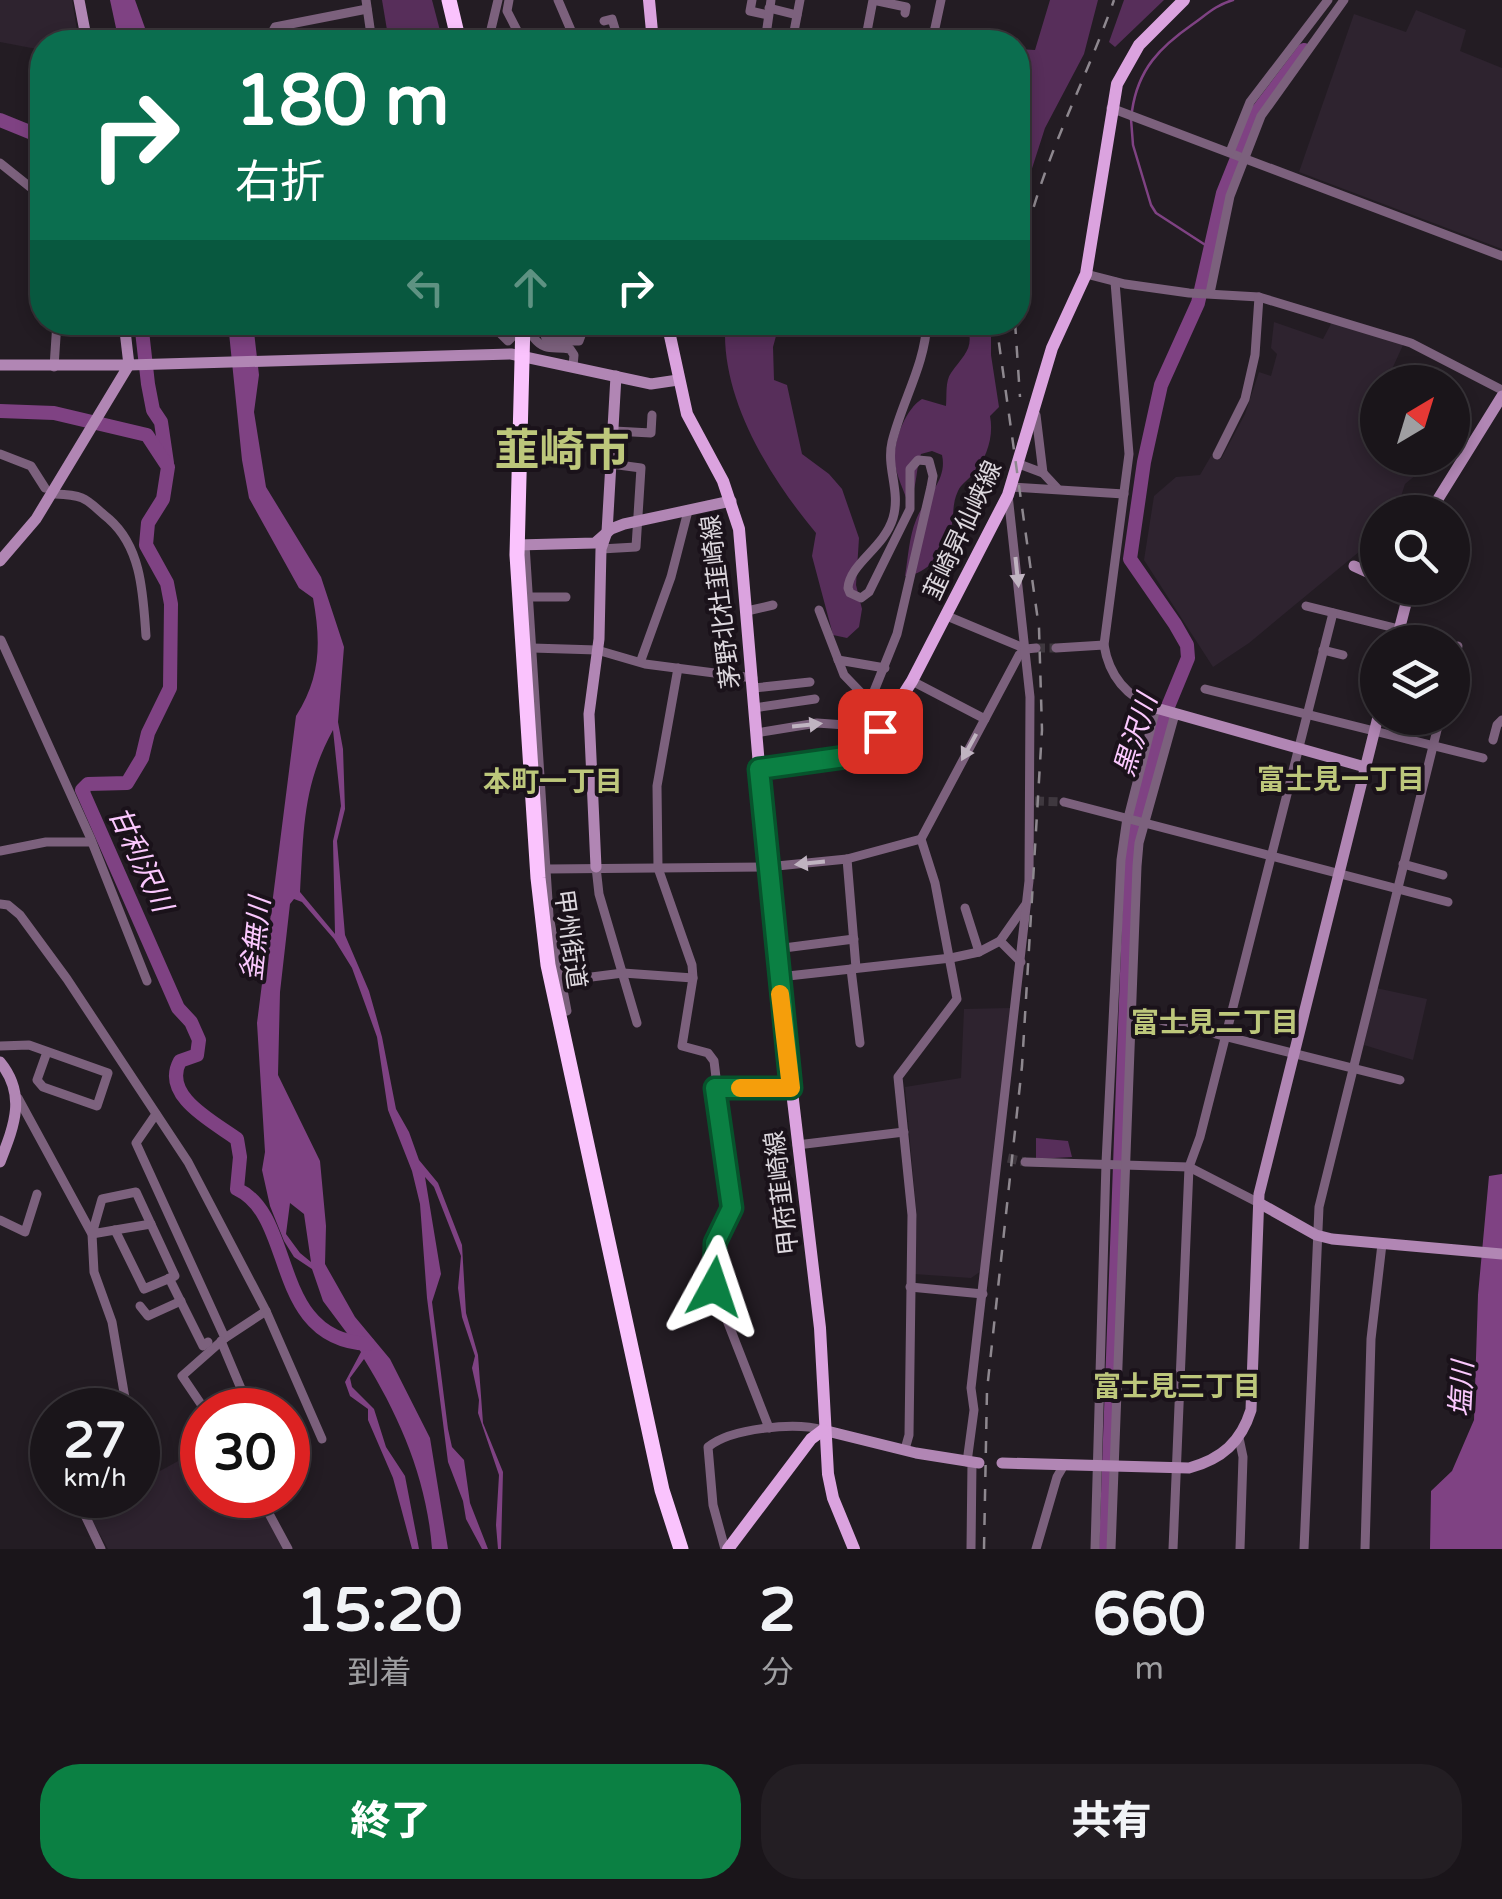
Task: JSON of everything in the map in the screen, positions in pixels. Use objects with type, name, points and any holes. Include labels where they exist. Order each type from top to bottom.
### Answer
[{"type":"highway","points":[[449,0],[457,30]]},
{"type":"highway","name":"甲州街道","points":[[519,335],[516,356],[521,545],[538,878],[548,965],[662,1490],[681,1549]]},
{"type":"main road","points":[[649,0],[653,30]]},
{"type":"main road","name":"韮崎昇仙峡線","points":[[873,739],[912,681],[1010,491],[1052,348],[1086,274],[1117,84],[1130,57],[1149,33],[1184,0]]},
{"type":"main road","name":"茅野北杜韮崎線","points":[[669,335],[687,414],[731,502],[739,529],[759,769]]},
{"type":"main road","points":[[759,769],[845,757],[873,739]]},
{"type":"main road","name":"甲府韮崎線","points":[[759,769],[797,1146],[820,1328],[823,1430],[834,1498],[854,1549]]},
{"type":"main road","points":[[726,1549],[811,1439],[823,1430]]},
{"type":"street","points":[[79,0],[85,30]]},
{"type":"street","points":[[491,30],[498,0]]},
{"type":"street","points":[[509,0],[507,11],[517,30]]},
{"type":"street","points":[[558,0],[571,30]]},
{"type":"street","points":[[752,0],[750,11],[769,8],[797,15]]},
{"type":"street","points":[[794,30],[800,0]]},
{"type":"street","points":[[867,30],[873,0],[906,7],[905,14]]},
{"type":"street","points":[[935,30],[941,0]]},
{"type":"street","points":[[1230,152],[1250,102],[1328,0]]},
{"type":"street","points":[[1204,293],[1243,156],[1272,98],[1344,0]]},
{"type":"street","points":[[273,30],[294,22],[319,21],[366,4],[370,30]]},
{"type":"street","points":[[604,20],[612,19],[615,30]]},
{"type":"street","points":[[1306,32],[1317,40]]},
{"type":"street","points":[[1111,108],[1502,256]]},
{"type":"street","points":[[0,163],[30,186]]},
{"type":"street","points":[[1086,274],[1115,282],[1259,297],[1411,343],[1502,393],[1440,495]]},
{"type":"street","points":[[1115,282],[1128,436],[1104,645],[1107,664],[1130,694],[1156,708],[1366,767]]},
{"type":"street","points":[[1216,454],[1245,399],[1255,355],[1259,297]]},
{"type":"street","points":[[54,367],[56,335]]},
{"type":"street","points":[[0,560],[36,518],[134,365],[127,335]]},
{"type":"street","points":[[536,335],[541,346],[570,349],[573,366]]},
{"type":"street","points":[[554,345],[566,339],[579,341],[581,335]]},
{"type":"street","points":[[860,726],[896,634],[931,487],[932,470],[926,460],[918,460],[910,469],[910,509],[868,592],[860,598],[854,596],[848,588],[849,580],[856,567],[879,546],[894,513],[896,483],[890,468],[893,439],[923,353],[925,335]]},
{"type":"street","points":[[0,365],[516,356],[651,384],[678,380]]},
{"type":"street","points":[[616,376],[607,532],[601,549],[597,650],[588,714],[600,894],[637,1022]]},
{"type":"street","points":[[1036,412],[1042,474]]},
{"type":"street","points":[[614,431],[651,433],[652,415]]},
{"type":"street","points":[[0,454],[32,466],[45,488]]},
{"type":"street","points":[[601,549],[636,547],[641,468],[611,464]]},
{"type":"street","points":[[1019,464],[1042,474],[1056,488]]},
{"type":"street","points":[[971,1549],[971,1388],[1004,1157],[1032,801],[1031,648],[1010,491],[1056,488],[1124,494]]},
{"type":"street","points":[[55,494],[78,494],[87,499],[114,522],[126,540],[139,571],[146,636]]},
{"type":"street","points":[[566,1011],[550,916],[521,545],[595,543],[607,532],[637,520],[731,502]]},
{"type":"street","points":[[641,660],[671,577],[688,510]]},
{"type":"street","points":[[1354,566],[1360,569]]},
{"type":"street","points":[[528,597],[566,596]]},
{"type":"street","points":[[748,611],[772,605]]},
{"type":"street","points":[[1306,606],[1382,625]]},
{"type":"street","points":[[819,610],[844,674],[870,702]]},
{"type":"street","points":[[1174,1549],[1189,1167],[1333,613]]},
{"type":"street","points":[[946,616],[1031,648]]},
{"type":"street","points":[[2,644],[90,837],[147,981]]},
{"type":"street","points":[[1056,648],[1104,645]]},
{"type":"street","points":[[532,648],[597,650],[645,664],[754,683],[810,682]]},
{"type":"street","points":[[905,1450],[909,1435],[912,1215],[898,1077],[958,1000],[935,883],[921,839],[1019,655],[1031,648]]},
{"type":"street","points":[[1324,650],[1343,655]]},
{"type":"street","points":[[838,660],[885,668]]},
{"type":"street","points":[[678,668],[657,786],[658,868],[694,978],[682,1046],[708,1053],[714,1061],[732,1208],[715,1243],[714,1287],[770,1428]]},
{"type":"street","points":[[912,681],[985,719]]},
{"type":"street","points":[[1204,689],[1360,727]]},
{"type":"street","points":[[754,708],[814,698]]},
{"type":"street","points":[[1094,1549],[1120,860],[1156,708]]},
{"type":"street","points":[[1111,1549],[1137,866],[1175,714]]},
{"type":"street","points":[[1492,740],[1502,720]]},
{"type":"street","points":[[756,733],[817,723],[860,726],[873,739]]},
{"type":"street","points":[[1002,1463],[1189,1468],[1217,1458],[1238,1438],[1251,1410],[1258,1203],[1373,735]]},
{"type":"street","points":[[1390,735],[1482,758]]},
{"type":"street","points":[[1304,1549],[1318,1207],[1436,735]]},
{"type":"street","points":[[1064,802],[1448,902]]},
{"type":"street","points":[[548,868],[767,867],[847,859],[921,839]]},
{"type":"street","points":[[0,851],[46,842],[89,842]]},
{"type":"street","points":[[847,859],[860,1043]]},
{"type":"street","points":[[1403,864],[1443,875]]},
{"type":"street","points":[[779,976],[979,952],[1000,941],[1027,902]]},
{"type":"street","points":[[0,904],[8,904],[20,915],[67,979],[198,1178],[266,1311],[322,1438]]},
{"type":"street","points":[[965,908],[979,952]]},
{"type":"street","points":[[776,949],[854,939]]},
{"type":"street","points":[[1000,941],[1021,962]]},
{"type":"street","points":[[560,981],[623,973],[694,978]]},
{"type":"street","points":[[1132,1013],[1400,1080]]},
{"type":"street","points":[[0,1046],[29,1045],[108,1074],[97,1106],[43,1087],[37,1080],[47,1052]]},
{"type":"street","points":[[0,1062],[92,1234]]},
{"type":"street","points":[[715,1088],[791,1088]]},
{"type":"street","points":[[0,1162],[16,1119],[18,1098]]},
{"type":"street","points":[[156,1114],[136,1143],[242,1388]]},
{"type":"street","points":[[797,1146],[904,1132]]},
{"type":"street","points":[[1025,1162],[1124,1162],[1189,1167],[1316,1235],[1502,1254]]},
{"type":"street","points":[[115,1230],[144,1289],[175,1276],[136,1192],[102,1199],[92,1234],[94,1272],[112,1322],[124,1388]]},
{"type":"street","points":[[0,1220],[25,1232],[37,1194]]},
{"type":"street","points":[[92,1234],[150,1224]]},
{"type":"street","points":[[1365,1549],[1372,1339],[1385,1244]]},
{"type":"street","points":[[170,1278],[203,1346],[208,1342]]},
{"type":"street","points":[[910,1287],[983,1294]]},
{"type":"street","points":[[140,1306],[148,1316],[181,1301]]},
{"type":"street","points":[[190,1388],[182,1376],[223,1339],[266,1311]]},
{"type":"street","points":[[726,1549],[713,1504],[708,1447],[718,1439],[770,1428],[823,1430],[973,1462]]},
{"type":"street","points":[[1238,1438],[1243,1457],[1240,1549]]},
{"type":"street","points":[[1036,1549],[1064,1465]]},
{"type":"street","points":[[85,1518],[101,1549]]},
{"type":"street","points":[[271,1518],[288,1549]]},
{"type":"street","points":[[1095,1535],[1112,1536]]},
{"type":"shaded area","points":[[0,0],[72,0],[77,30],[30,30],[30,48],[0,42]]},
{"type":"shaded area","points":[[110,0],[135,0],[146,30],[116,30]]},
{"type":"shaded area","points":[[382,0],[432,0],[440,30],[387,30]]},
{"type":"shaded area","points":[[1050,0],[1098,0],[1084,54],[1045,128],[1030,175],[1030,50],[1035,50]]},
{"type":"shaded area","points":[[1124,0],[1164,0],[1115,47],[1109,42]]},
{"type":"shaded area","points":[[1416,10],[1466,30],[1460,51],[1502,68],[1502,249],[1299,172],[1354,14],[1406,32]]},
{"type":"shaded area","points":[[1274,322],[1323,339],[1332,322],[1404,343],[1394,365],[1360,365],[1360,475],[1416,475],[1405,484],[1401,495],[1360,495],[1360,551],[1249,643],[1213,667],[1144,560],[1154,496],[1176,477],[1200,475],[1211,456],[1221,459],[1245,414],[1259,372],[1271,376],[1277,354],[1271,348]]},
{"type":"shaded area","points":[[229,335],[254,335],[259,375],[254,412],[266,487],[321,577],[344,647],[338,722],[345,809],[337,841],[345,935],[369,991],[396,1109],[419,1160],[438,1183],[462,1245],[466,1313],[478,1355],[483,1423],[503,1472],[501,1549],[496,1525],[499,1475],[478,1413],[472,1368],[475,1356],[462,1317],[458,1288],[461,1256],[434,1187],[425,1177],[441,1274],[432,1302],[448,1429],[452,1447],[464,1460],[470,1503],[488,1549],[482,1549],[466,1519],[448,1462],[427,1298],[420,1204],[412,1171],[388,1110],[377,1037],[352,968],[334,939],[302,902],[294,899],[290,904],[280,992],[278,1075],[320,1161],[325,1264],[355,1317],[390,1359],[430,1438],[448,1549],[432,1549],[424,1498],[410,1450],[364,1359],[350,1378],[352,1387],[374,1409],[386,1447],[405,1476],[419,1549],[412,1549],[393,1478],[368,1420],[368,1409],[350,1396],[345,1382],[361,1352],[323,1301],[312,1269],[294,1257],[284,1241],[270,1206],[262,1170],[265,1152],[257,1023],[296,716],[314,673],[317,630],[313,598],[299,588],[249,498]],"holes":[[[333,730],[341,806],[333,841],[335,934],[300,892],[310,790]],[[290,1203],[304,1214],[311,1262],[286,1234]]]},
{"type":"shaded area","points":[[725,335],[775,335],[774,380],[787,385],[802,454],[842,489],[859,538],[856,585],[862,609],[859,627],[847,638],[833,635],[812,556],[816,533],[753,439],[732,386]]},
{"type":"shaded area","points":[[969,335],[991,335],[999,407],[990,416],[986,454],[956,496],[945,546],[928,566],[905,576],[914,527],[939,481],[943,464],[942,455],[932,451],[921,454],[908,503],[895,464],[898,437],[910,411],[922,399],[946,406],[949,376]]},
{"type":"shaded area","points":[[1376,988],[1427,999],[1413,1060],[1364,1045]]},
{"type":"shaded area","points":[[1010,1008],[984,1269],[971,1278],[914,1274],[917,1219],[905,1087],[961,1078],[964,1009]]},
{"type":"shaded area","points":[[1036,1138],[1068,1141],[1072,1157],[1036,1159]]},
{"type":"shaded area","points":[[1502,1174],[1502,1549],[1430,1549],[1431,1491],[1452,1471],[1474,1420],[1478,1295],[1489,1176]]},
{"type":"shaded area","points":[[180,1460],[180,1518],[270,1518],[286,1549],[108,1549],[91,1518],[160,1518],[160,1471]]},
{"type":"waterway","points":[[1132,111],[1139,83],[1152,60],[1212,10],[1233,0]]},
{"type":"waterway","name":"黒沢川","points":[[1106,1549],[1132,837],[1162,721],[1188,658],[1187,645],[1175,624],[1130,559],[1144,462],[1161,385],[1198,303],[1223,193],[1254,116],[1304,50]]},
{"type":"waterway","points":[[1131,119],[1133,145],[1151,205],[1156,213],[1210,248]]},
{"type":"waterway","points":[[0,120],[30,132]]},
{"type":"waterway","points":[[142,335],[148,384],[153,410],[161,422],[167,463]]},
{"type":"waterway","name":"甘利沢川","points":[[0,411],[54,413],[147,435],[168,467],[163,499],[148,523],[146,545],[167,583],[171,604],[170,688],[148,733],[142,758],[127,783],[88,784],[82,790],[178,1008],[191,1022],[199,1040],[197,1055],[180,1061],[178,1086],[193,1107],[237,1139],[237,1189],[256,1203],[269,1224],[299,1300],[314,1322],[336,1337],[368,1344]]},
{"type":"tunnel","points":[[1036,648],[1056,648]]},
{"type":"tunnel","points":[[1035,801],[1064,802]]},
{"type":"tunnel","points":[[1008,1158],[1025,1162]]},
{"type":"railway","points":[[1030,221],[1114,0]]},
{"type":"railway","points":[[984,1549],[987,1390],[1022,1066],[1042,730],[1039,628],[998,335]]},
{"type":"railway","points":[[1016,335],[1020,397]]},
{"type":"slow traffic","points":[[740,1088],[791,1088],[780,994]]},
{"type":"district","name":"韮崎市","points":[[562,450]]},
{"type":"district","name":"富士見一丁目","points":[[1341,779]]},
{"type":"district","name":"本町一丁目","points":[[553,781]]},
{"type":"district","name":"富士見二丁目","points":[[1215,1022]]},
{"type":"district","name":"富士見三丁目","points":[[1177,1386]]},
{"type":"route","points":[[714,1287],[715,1243],[732,1208],[715,1088],[791,1088],[759,769],[845,757],[880,731]]},
{"type":"water label","name":"釜無川","points":[[255,939]]},
{"type":"water label","name":"塩川","points":[[1461,1389]]}]
